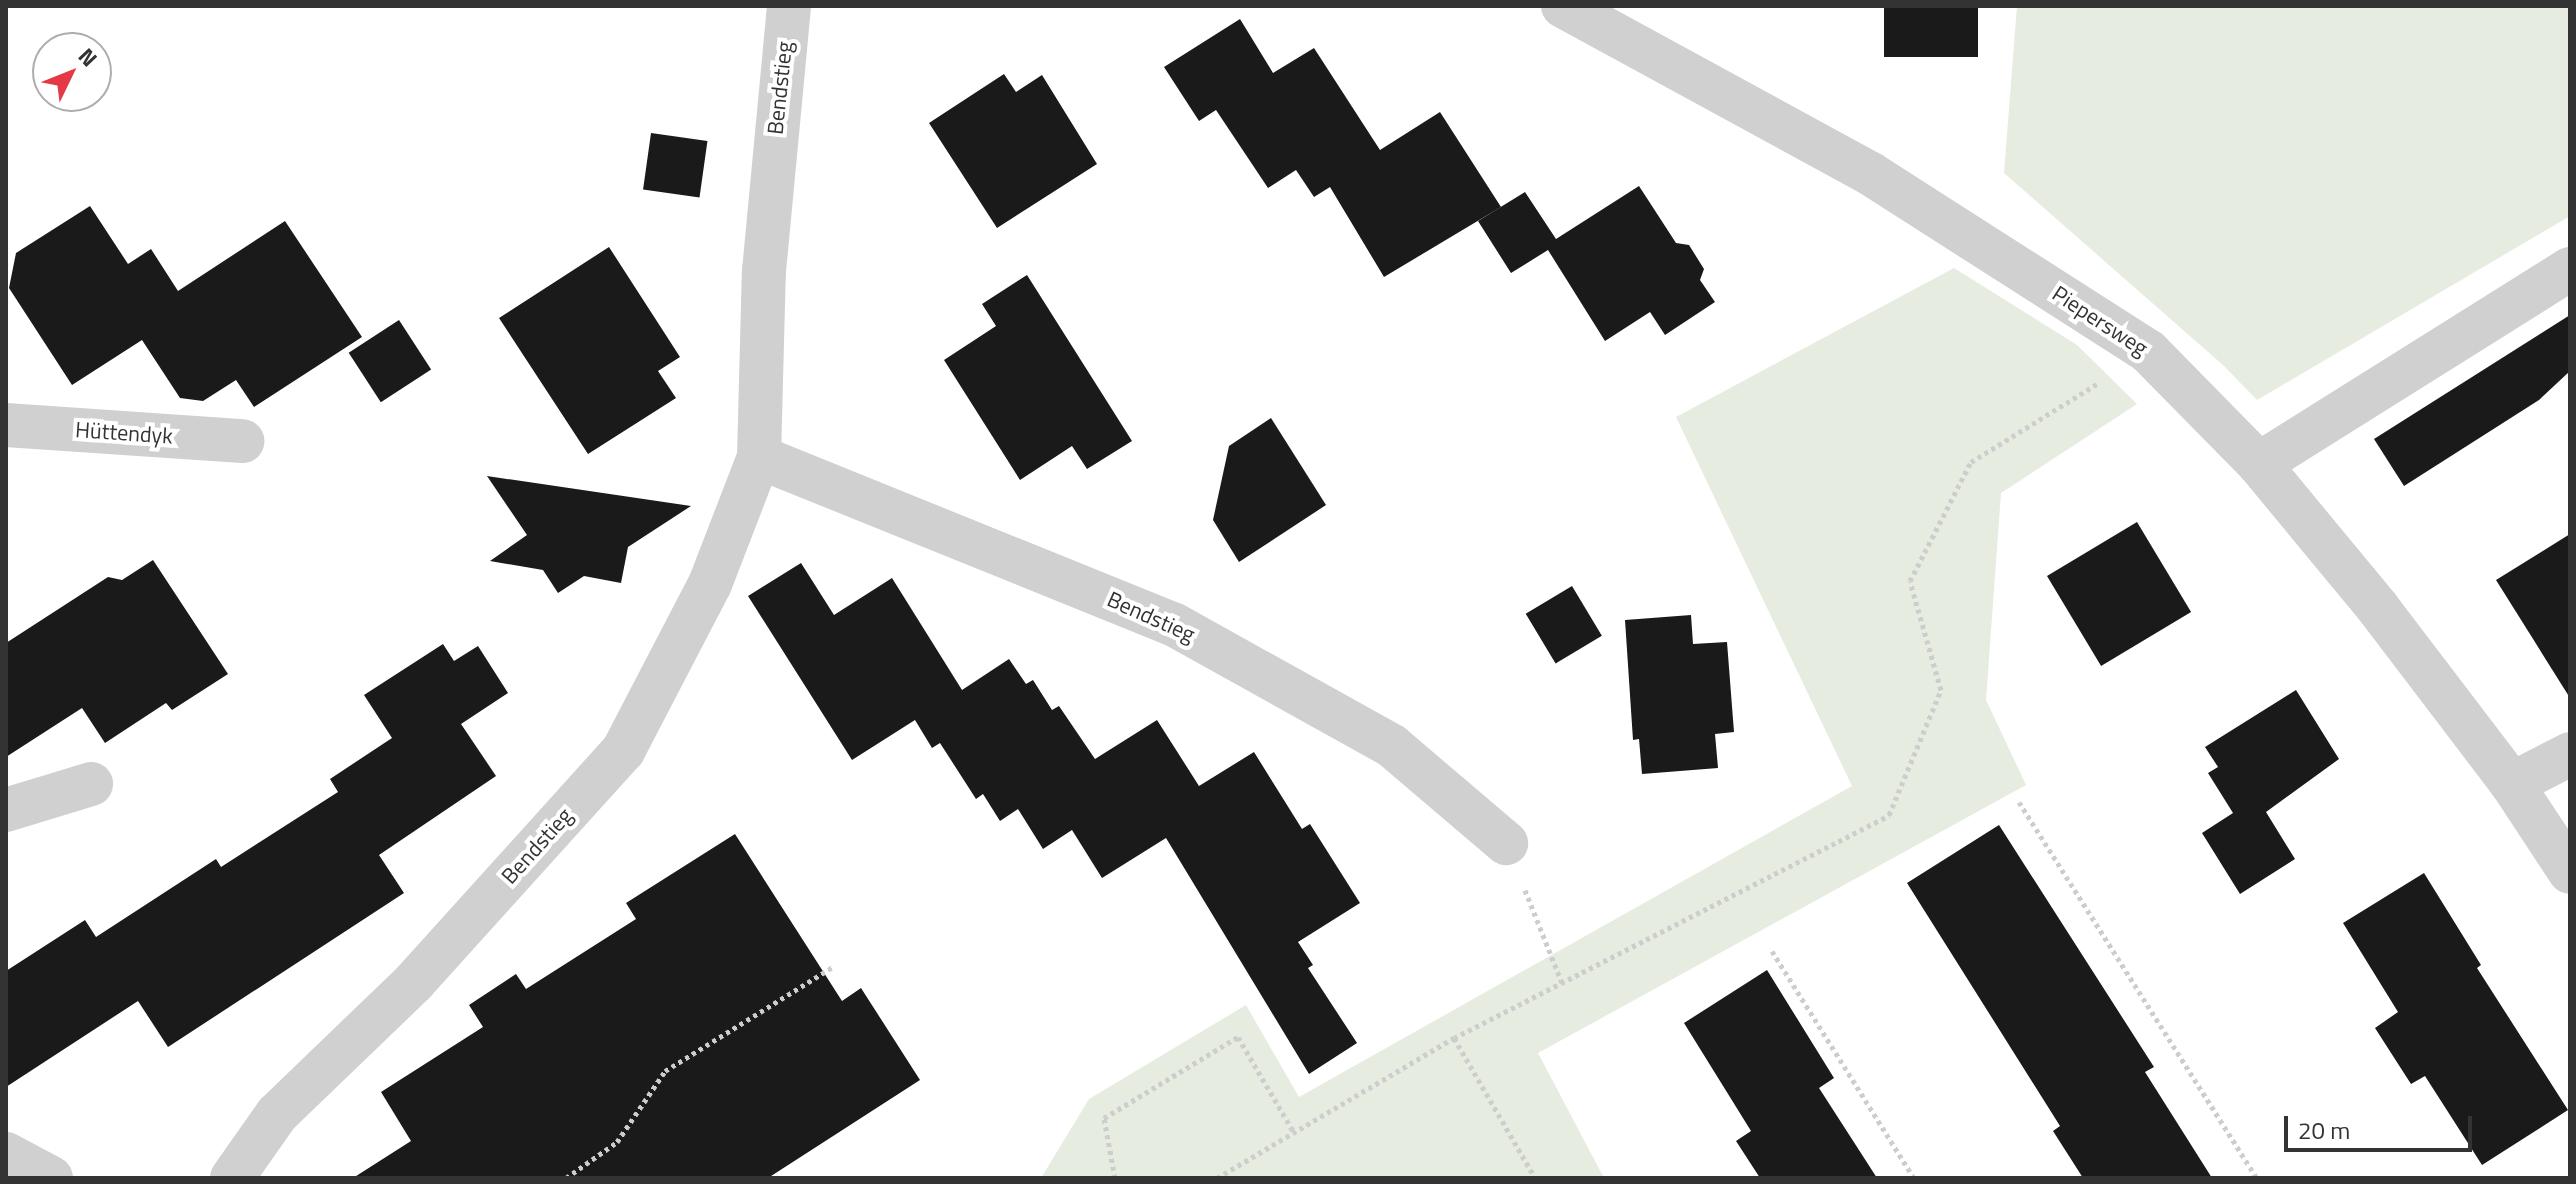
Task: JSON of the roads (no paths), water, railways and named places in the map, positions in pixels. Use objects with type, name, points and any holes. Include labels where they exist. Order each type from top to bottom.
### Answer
[{"type":"street","name":"Bendstieg","points":[[232,1178],[277,1114],[414,982],[623,751],[710,584],[759,457],[764,271],[789,6]]},
{"type":"street","name":"Piepersweg","points":[[1563,6],[1871,174],[2148,351],[2259,464],[2512,784],[2570,872]]},
{"type":"street","points":[[2259,464],[2570,269]]},
{"type":"street","name":"Hüttendyk","points":[[6,425],[242,441]]},
{"type":"street","name":"Bendstieg","points":[[759,457],[1173,624],[1392,746],[1506,843]]},
{"type":"street","points":[[2512,784],[2570,754]]},
{"type":"street","points":[[6,810],[91,784]]},
{"type":"street","points":[[6,1154],[51,1178]]}]
